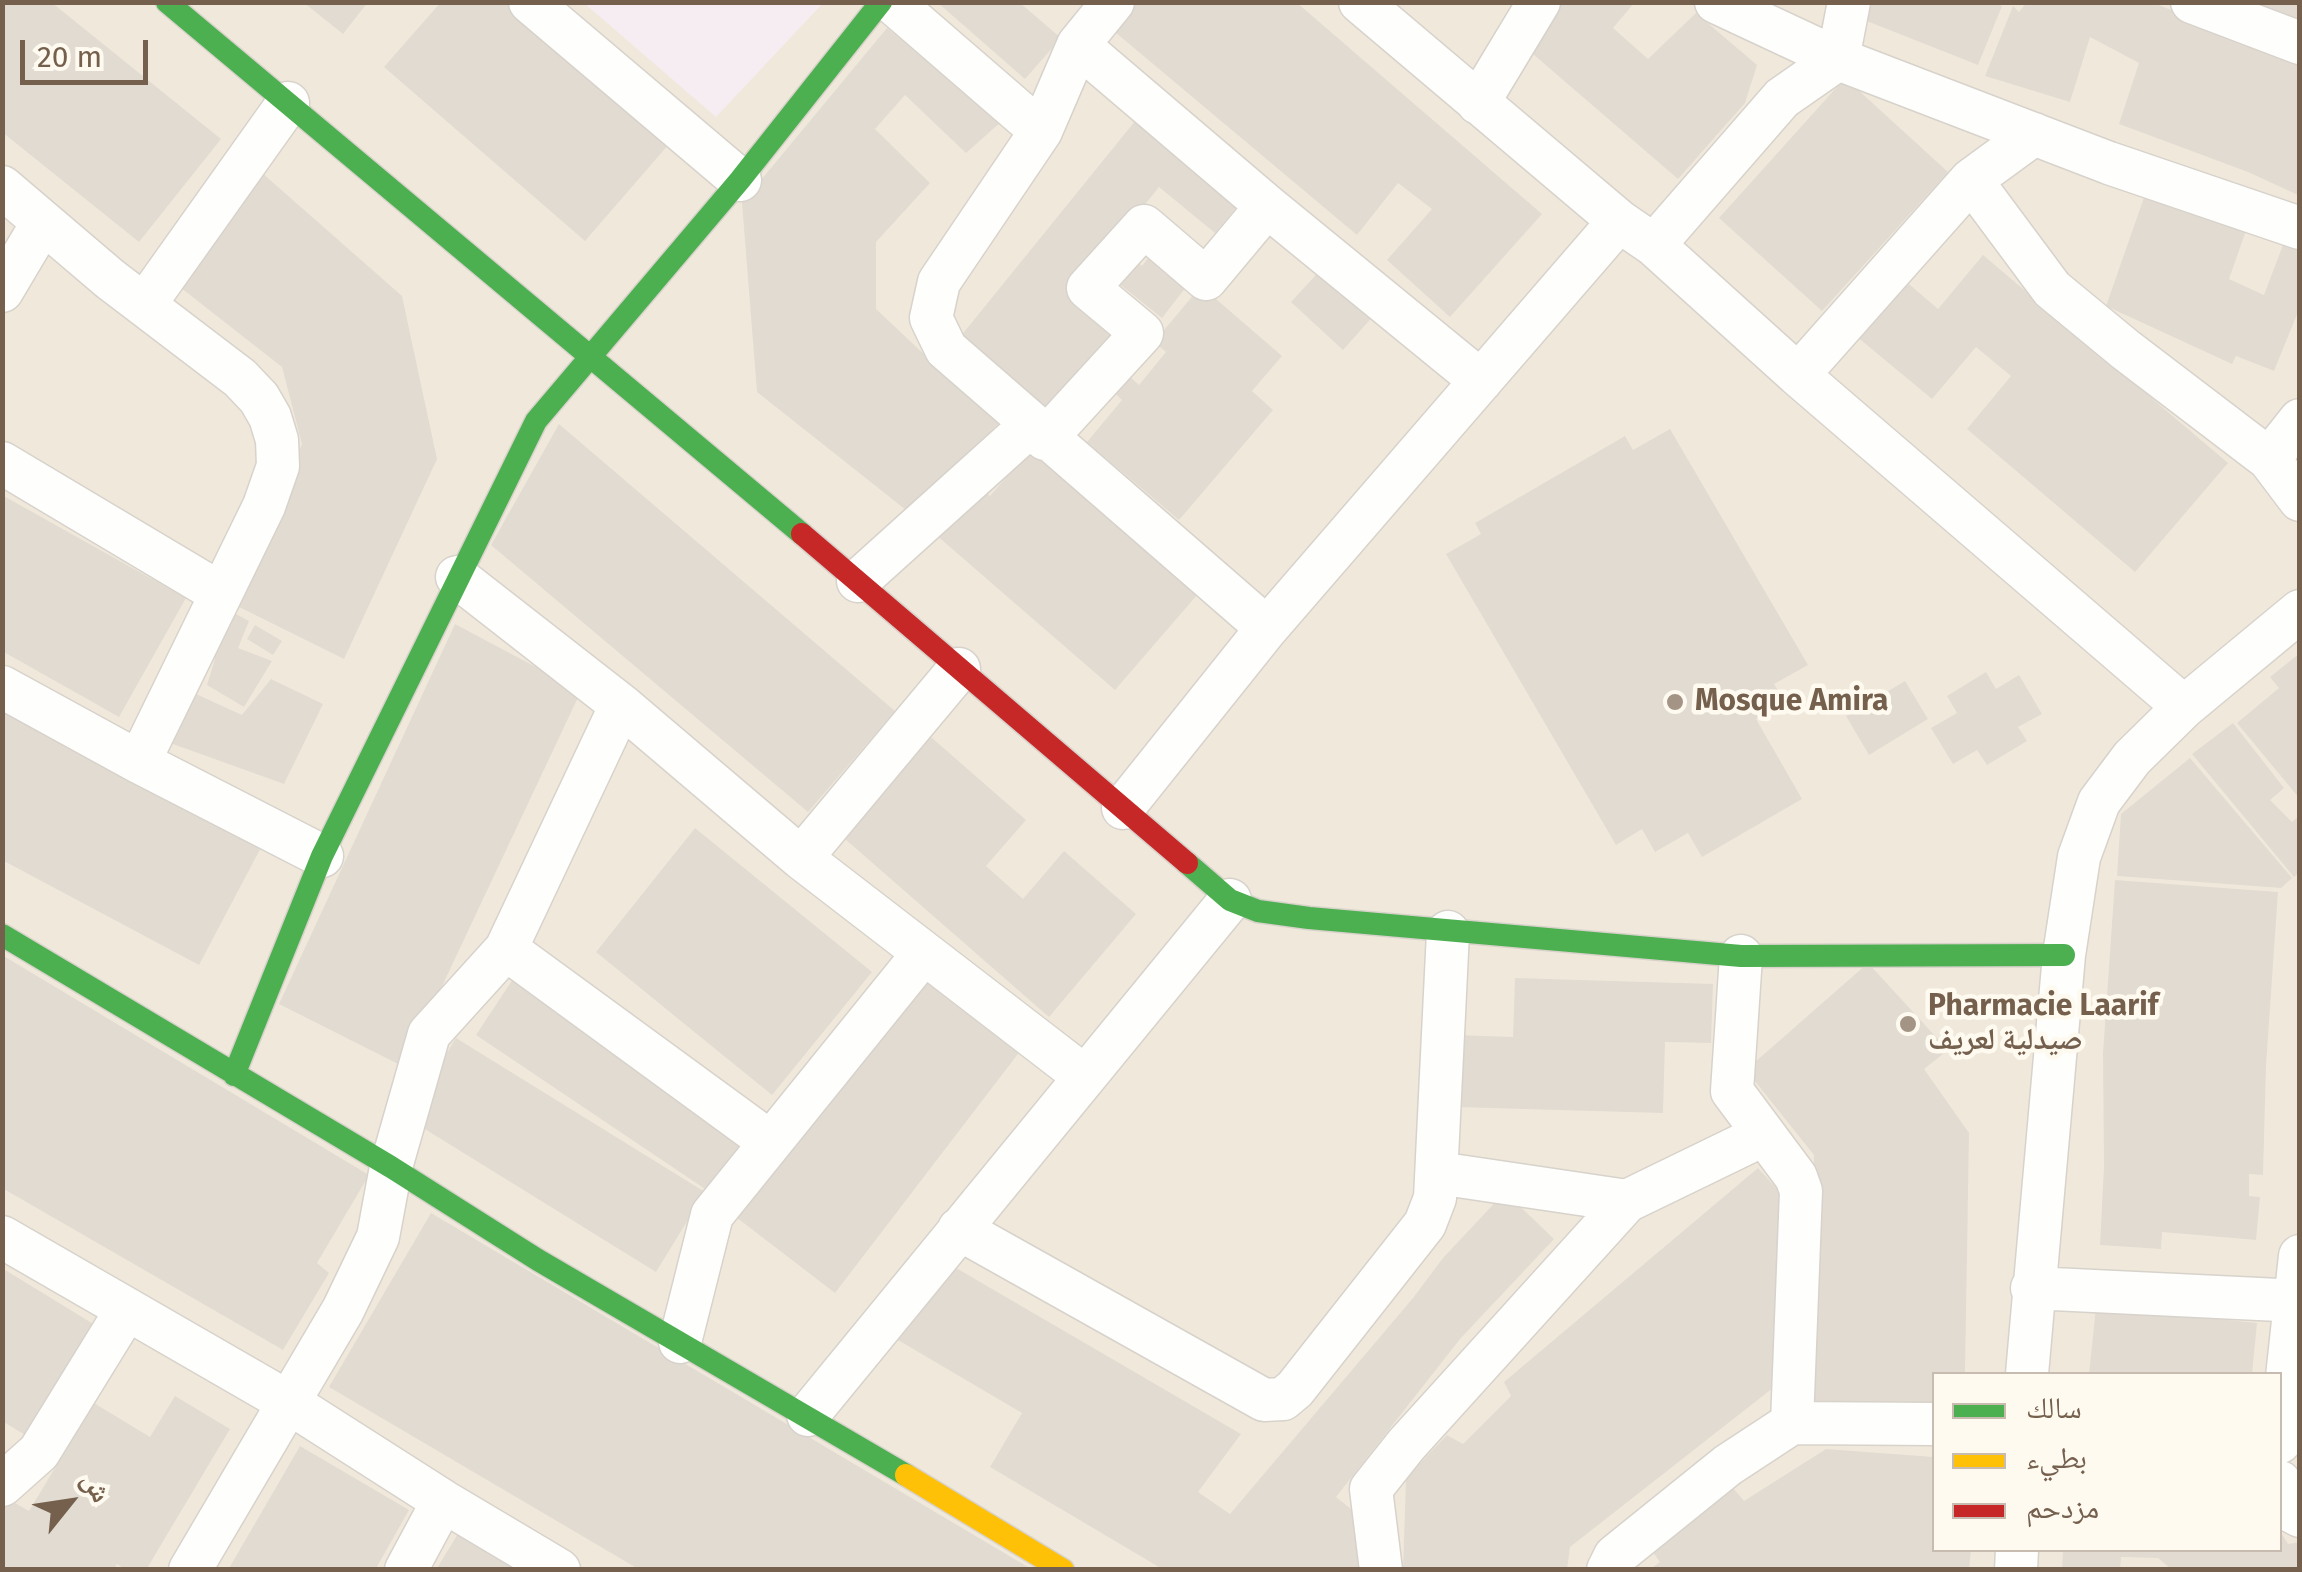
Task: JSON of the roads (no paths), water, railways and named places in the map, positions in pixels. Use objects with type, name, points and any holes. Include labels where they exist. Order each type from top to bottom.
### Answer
[{"type":"street","points":[[167,2],[858,581],[1230,900],[1275,913],[1448,932],[1742,956],[2064,955]]},
{"type":"street","points":[[530,2],[740,180]]},
{"type":"street","points":[[234,1075],[322,856],[536,422],[740,180],[881,2]]},
{"type":"street","points":[[892,2],[1041,131]]},
{"type":"street","points":[[1113,2],[1078,44],[1041,131],[939,282],[931,318],[946,350],[1268,628]]},
{"type":"street","points":[[1360,2],[1619,221],[1654,244],[1798,375],[2184,707]]},
{"type":"street","points":[[1478,103],[1539,2]]},
{"type":"street","points":[[1716,2],[1838,60],[2300,228]]},
{"type":"street","points":[[1654,244],[1782,98],[1838,60],[1849,2]]},
{"type":"street","points":[[2215,6],[2300,42]]},
{"type":"street","points":[[1078,44],[1267,206],[1481,381]]},
{"type":"street","points":[[145,304],[288,103]]},
{"type":"street","points":[[1798,375],[1971,180],[2034,134]]},
{"type":"street","points":[[1971,180],[2052,289],[2269,458],[2300,500]]},
{"type":"street","points":[[2,187],[240,378],[259,398],[277,440],[278,466],[264,506],[139,762]]},
{"type":"street","points":[[858,581],[1038,432],[1142,333],[1088,288],[1144,226],[1206,279],[1267,206]]},
{"type":"street","points":[[1123,808],[1268,628],[1619,221]]},
{"type":"street","points":[[2,291],[43,222]]},
{"type":"street","points":[[2269,458],[2300,420]]},
{"type":"street","points":[[2,463],[220,593]]},
{"type":"street","points":[[458,577],[622,706],[800,858],[1084,1076]]},
{"type":"street","points":[[2027,1372],[2064,955],[2079,857],[2099,802],[2132,758],[2184,707],[2300,611]]},
{"type":"street","points":[[800,858],[959,669]]},
{"type":"street","points":[[2,687],[322,856]]},
{"type":"street","points":[[190,1570],[342,1310],[378,1237],[391,1167],[429,1034],[506,949],[622,706]]},
{"type":"street","points":[[808,1415],[1230,900]]},
{"type":"street","points":[[959,1230],[1264,1400],[1283,1399],[1424,1224],[1435,1198],[1448,932]]},
{"type":"street","points":[[2,935],[391,1167],[538,1260],[808,1415],[1063,1570]]},
{"type":"street","points":[[506,949],[770,1142]]},
{"type":"street","points":[[680,1342],[712,1215],[923,954]]},
{"type":"street","points":[[1742,956],[1732,1090],[1796,1177],[1801,1191],[1792,1424]]},
{"type":"street","points":[[1381,1570],[1371,1488],[1406,1445],[1627,1201],[1763,1136]]},
{"type":"street","points":[[1438,1173],[1627,1201]]},
{"type":"street","points":[[2,1237],[288,1402],[443,1502],[559,1570]]},
{"type":"street","points":[[2282,1425],[2300,1256]]},
{"type":"street","points":[[2032,1288],[2297,1301]]},
{"type":"street","points":[[2,1485],[39,1452],[126,1308]]},
{"type":"street","points":[[1608,1570],[1615,1556],[1728,1465],[1792,1424],[1932,1424]]},
{"type":"street","points":[[2282,1492],[2285,1508],[2300,1516]]},
{"type":"street","points":[[406,1570],[443,1502]]},
{"type":"place","name":"Mosque Amira","points":[[1675,702]]},
{"type":"place","name":"Pharmacie Laarif صيدلية لعريف","points":[[1908,1024]]}]
